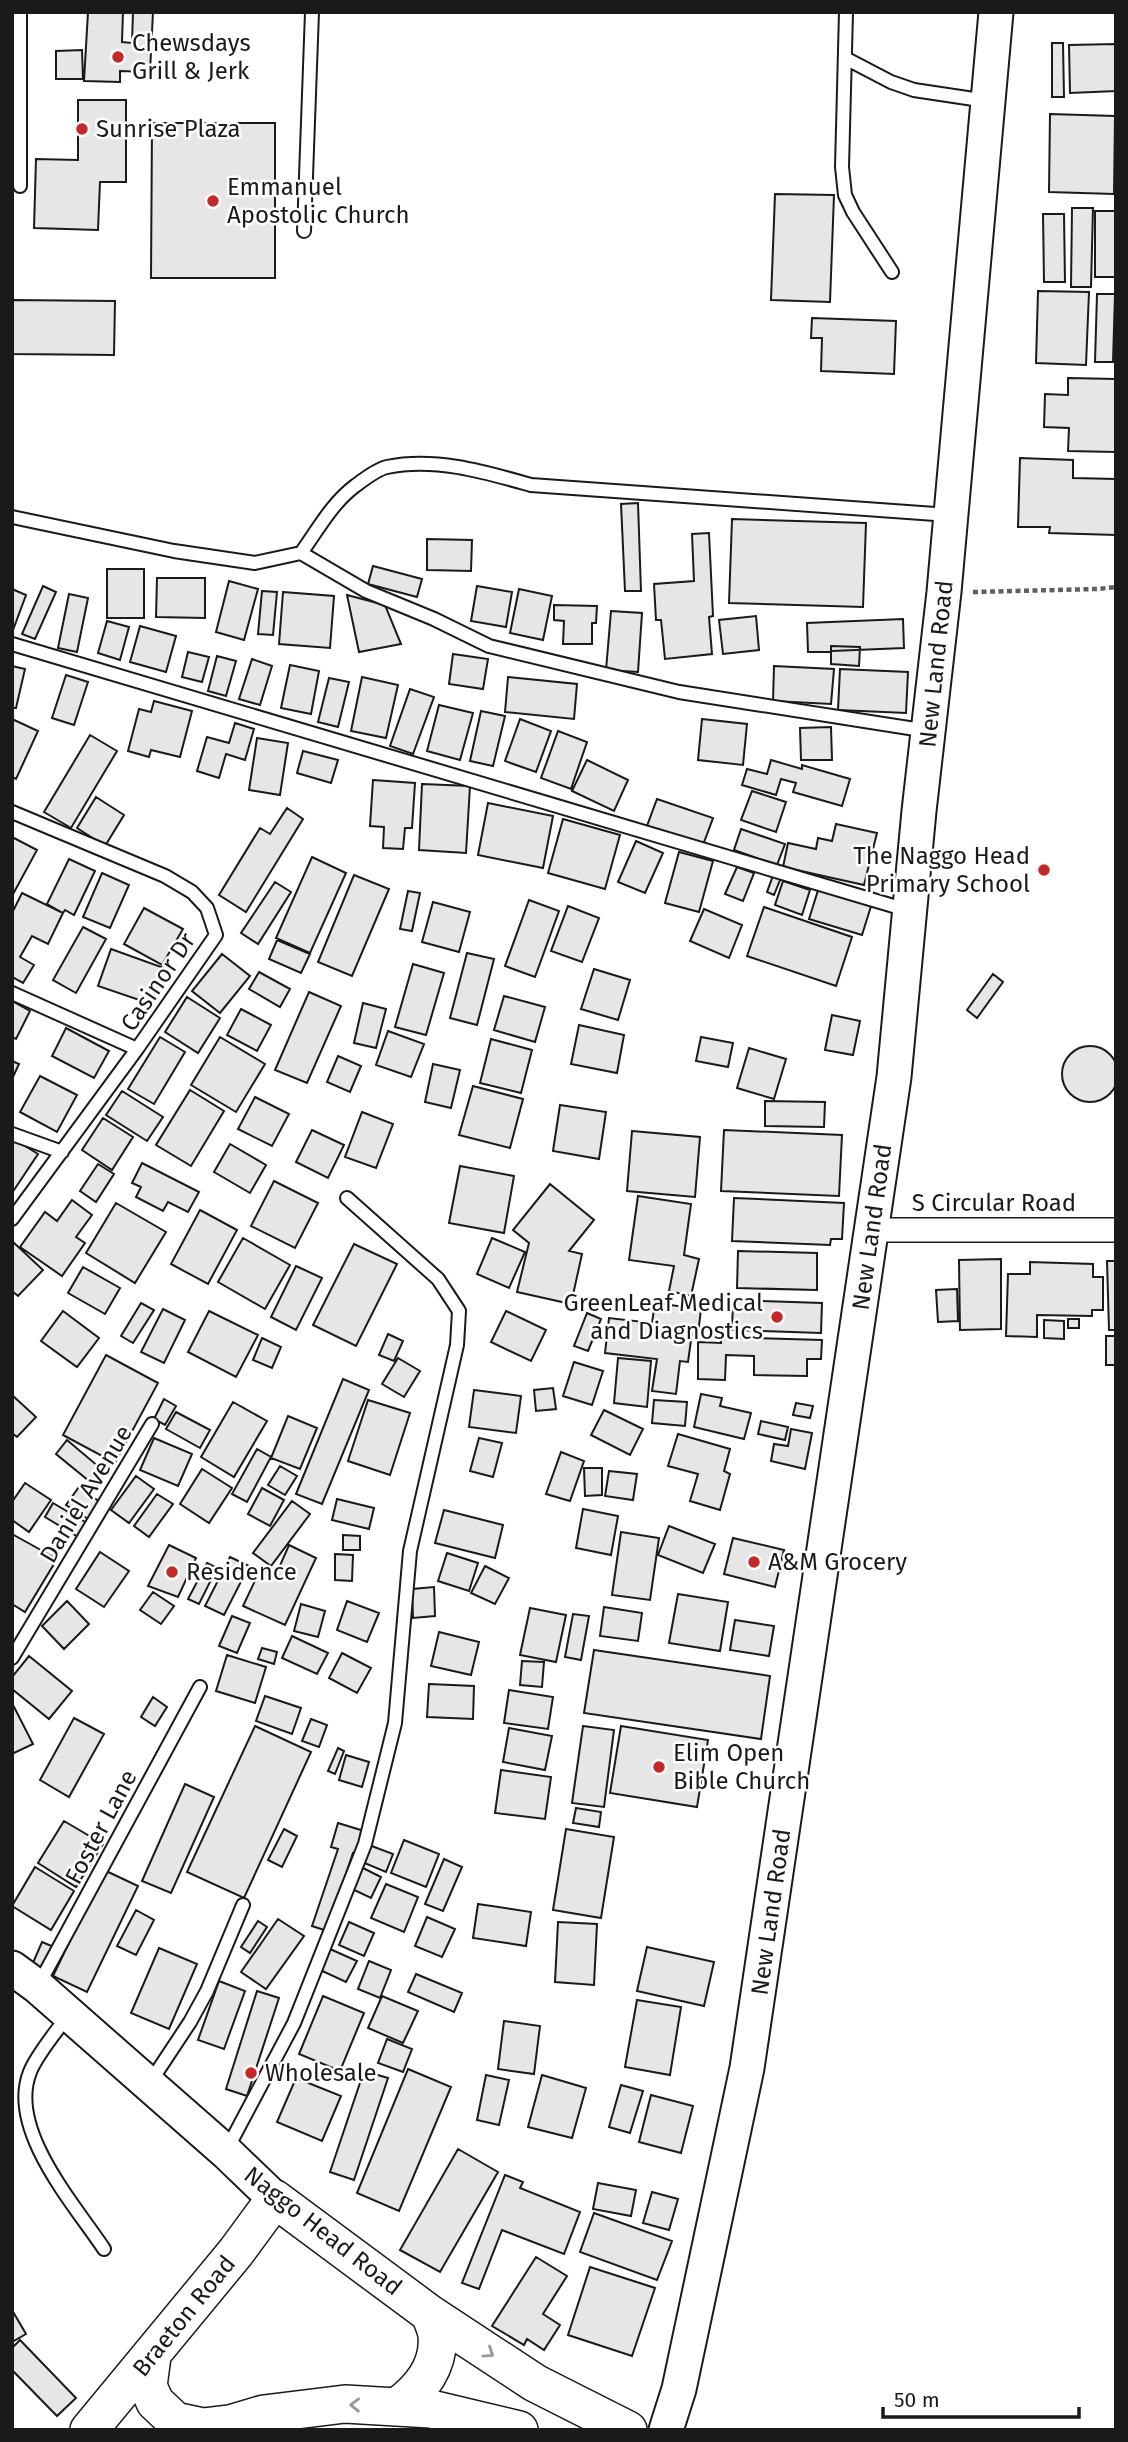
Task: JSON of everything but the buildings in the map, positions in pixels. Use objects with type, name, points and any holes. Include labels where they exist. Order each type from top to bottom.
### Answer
[{"type":"main road","name":"Naggo Head Road","points":[[275,2199],[430,2314],[535,2383],[628,2430]]},
{"type":"main road","name":"Braeton Road","points":[[89,2430],[236,2252],[275,2199]]},
{"type":"main road","points":[[398,2406],[415,2394],[429,2372],[437,2335],[430,2314]]},
{"type":"main road","points":[[152,2356],[148,2386],[155,2402],[176,2421],[203,2427],[219,2427],[264,2414],[345,2404],[431,2409],[519,2430]]},
{"type":"street","name":"New Land Road","points":[[666,2430],[679,2389],[747,2068],[894,1077],[944,592],[996,12]]},
{"type":"street","name":"S Circular Road","points":[[873,1230],[1116,1230]]},
{"type":"street","name":"Naggo Head Road","points":[[25,1977],[226,2152],[275,2199]]},
{"type":"lane","points":[[20,12],[20,186]]},
{"type":"lane","points":[[304,231],[312,12]]},
{"type":"lane","points":[[846,12],[842,167],[845,195],[892,272]]},
{"type":"lane","points":[[845,58],[891,82],[914,90],[988,101]]},
{"type":"lane","points":[[302,554],[328,514],[353,487],[385,467],[422,465],[476,469],[531,485],[949,515]]},
{"type":"lane","points":[[12,517],[174,551],[255,563],[302,554],[366,591],[434,619],[489,646],[679,692],[928,731]]},
{"type":"lane","points":[[12,644],[910,911]]},
{"type":"lane","name":"Casinor Dr","points":[[12,812],[165,876],[192,892],[206,908],[216,935],[137,1049],[12,1219]]},
{"type":"lane","points":[[12,993],[137,1049]]},
{"type":"lane","points":[[12,1133],[61,1152]]},
{"type":"lane","points":[[226,2152],[294,2023],[365,1844],[395,1723],[410,1551],[457,1345],[459,1311],[438,1279],[347,1198]]},
{"type":"lane","name":"Daniel Avenue","points":[[12,1658],[152,1424]]},
{"type":"lane","name":"Foster Lane","points":[[25,1977],[200,1687]]},
{"type":"lane","points":[[149,2084],[190,2022],[206,1992],[243,1905]]},
{"type":"lane","points":[[69,2014],[30,2071],[25,2093],[25,2112],[32,2136],[46,2162],[104,2249]]},
{"type":"path","points":[[944,592],[1005,593],[1116,587]]},
{"type":"place","name":"Chewsdays Grill & Jerk","points":[[118,57]]},
{"type":"place","name":"Sunrise Plaza","points":[[82,129]]},
{"type":"place","name":"Emmanuel Apostolic Church","points":[[213,201]]},
{"type":"place","name":"The Naggo Head Primary School","points":[[1044,870]]},
{"type":"place","name":"GreenLeaf Medical and Diagnostics","points":[[777,1317]]},
{"type":"place","name":"A&M Grocery","points":[[754,1562]]},
{"type":"place","name":"Residence","points":[[172,1572]]},
{"type":"place","name":"Elim Open Bible Church","points":[[659,1767]]},
{"type":"place","name":"Wholesale","points":[[251,2073]]}]
